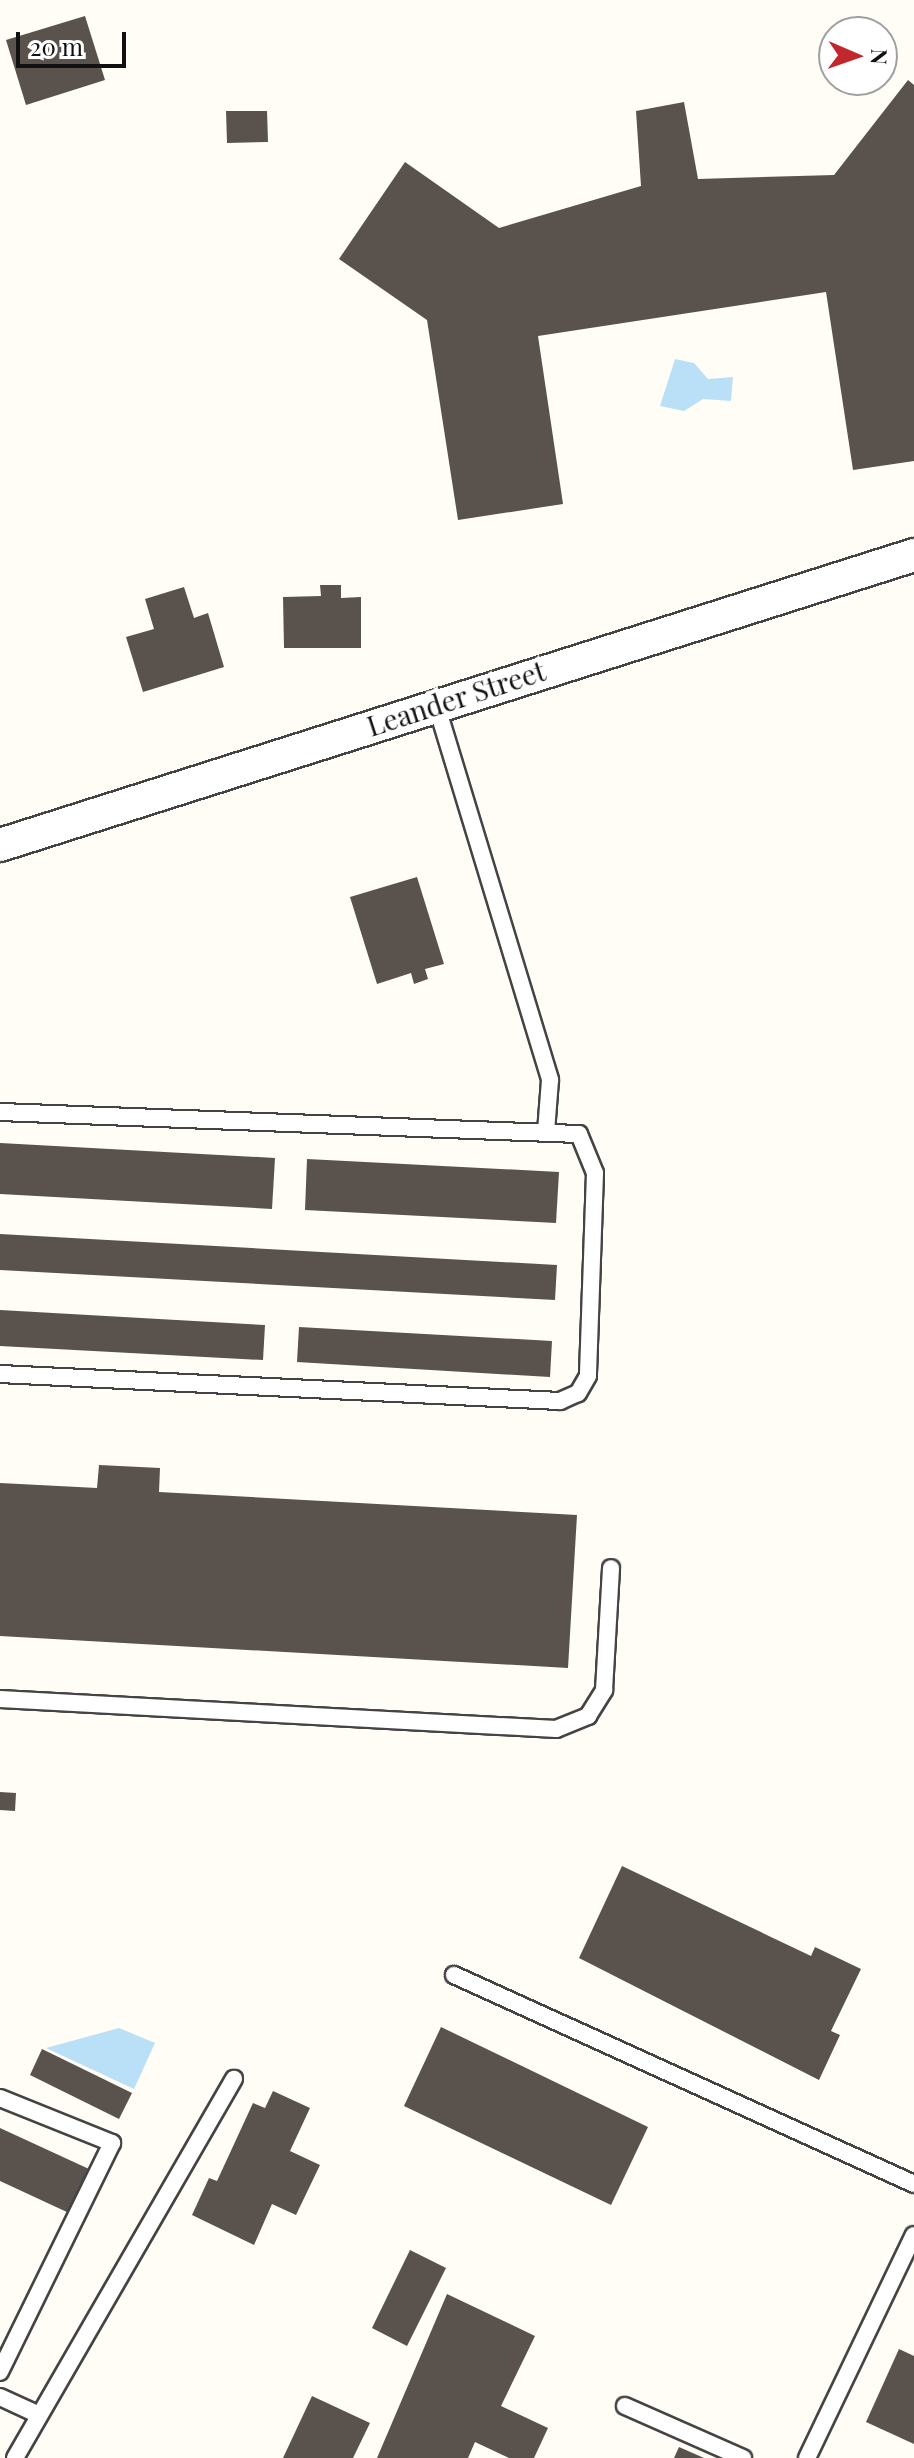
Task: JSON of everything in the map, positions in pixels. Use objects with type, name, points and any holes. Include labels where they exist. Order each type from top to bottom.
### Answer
[{"type":"street","name":"Leander Street","points":[[0,845],[436,704],[914,555]]},
{"type":"lane","points":[[436,704],[550,1080],[546,1132]]},
{"type":"lane","points":[[0,1112],[579,1134],[595,1173],[588,1376],[578,1393],[560,1401],[0,1374]]},
{"type":"lane","points":[[0,1699],[556,1729],[588,1716],[604,1690],[611,1568]]},
{"type":"lane","points":[[454,1975],[914,2184]]},
{"type":"lane","points":[[15,2458],[37,2414],[167,2205],[234,2079]]},
{"type":"lane","points":[[0,2098],[112,2143],[0,2372]]},
{"type":"lane","points":[[807,2458],[914,2235]]},
{"type":"lane","points":[[0,2397],[37,2414]]},
{"type":"lane","points":[[625,2406],[743,2458]]},
{"type":"water","points":[[675,359],[694,363],[708,379],[733,377],[731,401],[703,399],[684,411],[660,406]]},
{"type":"water","points":[[119,2028],[155,2043],[134,2089],[46,2048]]},
{"type":"building","points":[[85,16],[105,80],[26,105],[6,40]]},
{"type":"building","points":[[908,80],[914,85],[914,461],[853,470],[826,292],[538,336],[563,504],[458,520],[427,320],[339,259],[405,162],[499,228],[641,186],[636,111],[684,102],[698,179],[834,175]]},
{"type":"building","points":[[226,111],[267,111],[268,142],[227,143]]},
{"type":"building","points":[[320,585],[341,585],[341,598],[361,597],[361,648],[284,648],[283,597],[321,596]]},
{"type":"building","points":[[184,587],[194,618],[208,613],[224,667],[143,692],[126,637],[154,629],[145,599]]},
{"type":"building","points":[[417,877],[444,964],[425,969],[428,979],[414,984],[411,973],[377,984],[350,897]]},
{"type":"building","points":[[0,1143],[275,1158],[272,1209],[0,1194]]},
{"type":"building","points":[[307,1159],[559,1172],[556,1223],[305,1210]]},
{"type":"building","points":[[0,1234],[557,1265],[555,1300],[0,1270]]},
{"type":"building","points":[[0,1310],[265,1325],[263,1360],[0,1346]]},
{"type":"building","points":[[299,1327],[552,1341],[550,1377],[297,1362]]},
{"type":"building","points":[[99,1465],[160,1468],[159,1492],[577,1515],[568,1668],[0,1636],[0,1483],[97,1488]]},
{"type":"building","points":[[0,1792],[16,1793],[15,1811],[0,1810]]},
{"type":"building","points":[[622,1866],[811,1956],[815,1947],[861,1969],[831,2031],[840,2035],[819,2080],[579,1958]]},
{"type":"building","points":[[441,2027],[648,2127],[611,2205],[404,2106]]},
{"type":"building","points":[[42,2049],[132,2093],[119,2119],[30,2075]]},
{"type":"building","points":[[273,2091],[310,2108],[290,2151],[320,2165],[296,2215],[272,2204],[254,2245],[192,2215],[209,2178],[217,2181],[253,2103],[265,2108]]},
{"type":"building","points":[[0,2128],[89,2169],[69,2213],[0,2181]]},
{"type":"building","points":[[410,2250],[446,2268],[407,2346],[372,2328]]},
{"type":"building","points":[[447,2294],[535,2336],[501,2406],[548,2428],[534,2458],[509,2458],[475,2442],[468,2458],[377,2458]]},
{"type":"building","points":[[899,2349],[914,2356],[914,2444],[866,2422]]},
{"type":"building","points":[[312,2396],[370,2423],[353,2458],[283,2458]]},
{"type":"building","points":[[679,2447],[704,2458],[674,2458]]}]
